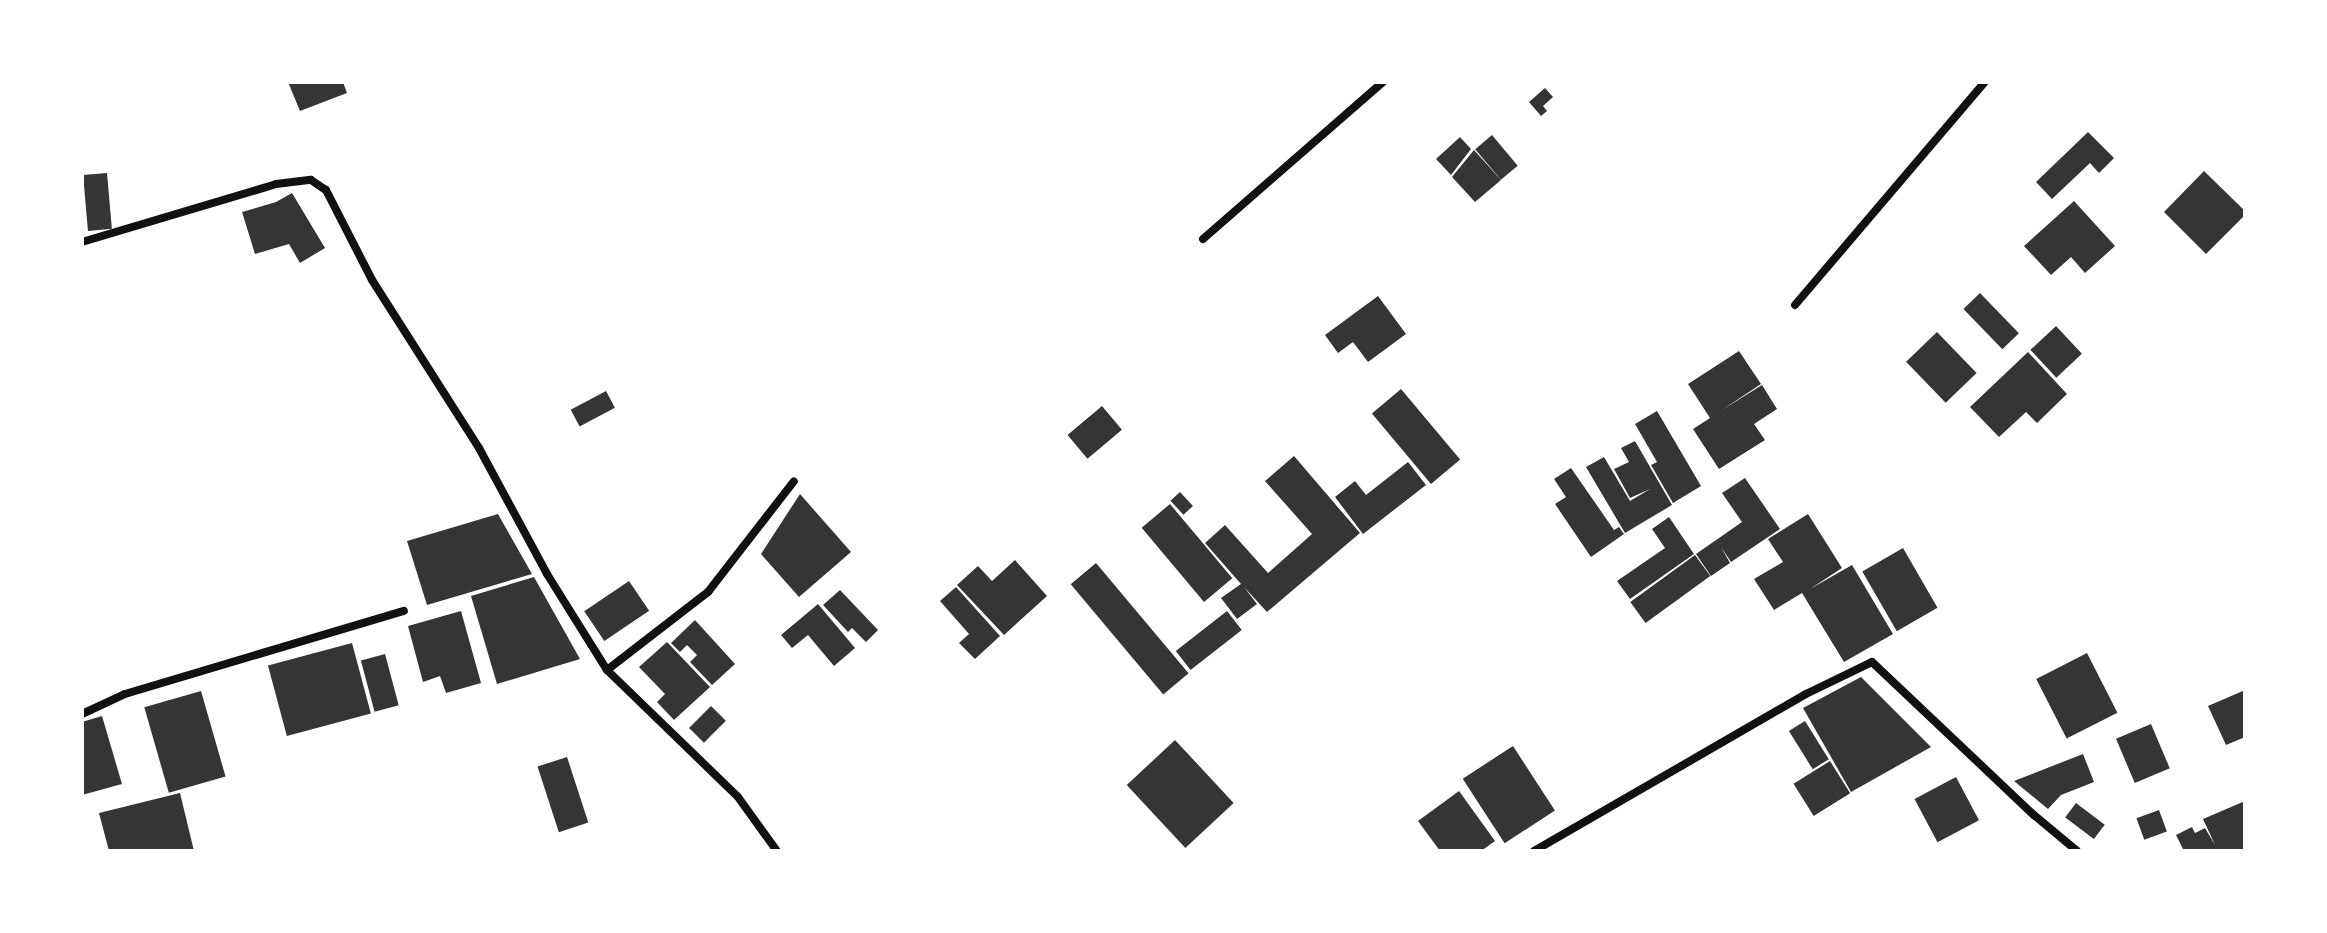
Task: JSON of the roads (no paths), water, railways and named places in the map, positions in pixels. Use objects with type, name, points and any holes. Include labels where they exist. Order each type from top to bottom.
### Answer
[{"type":"street","points":[[1203,239],[1383,82]]},
{"type":"street","points":[[1795,305],[1985,82]]},
{"type":"street","points":[[82,242],[276,184],[311,180],[326,190],[372,280],[479,448],[547,574],[607,670],[738,797],[777,851]]},
{"type":"street","points":[[607,670],[708,592],[794,481]]},
{"type":"street","points":[[82,714],[125,694],[404,611]]},
{"type":"street","points":[[1534,851],[1806,694],[1872,662],[2034,815],[2077,851]]}]
